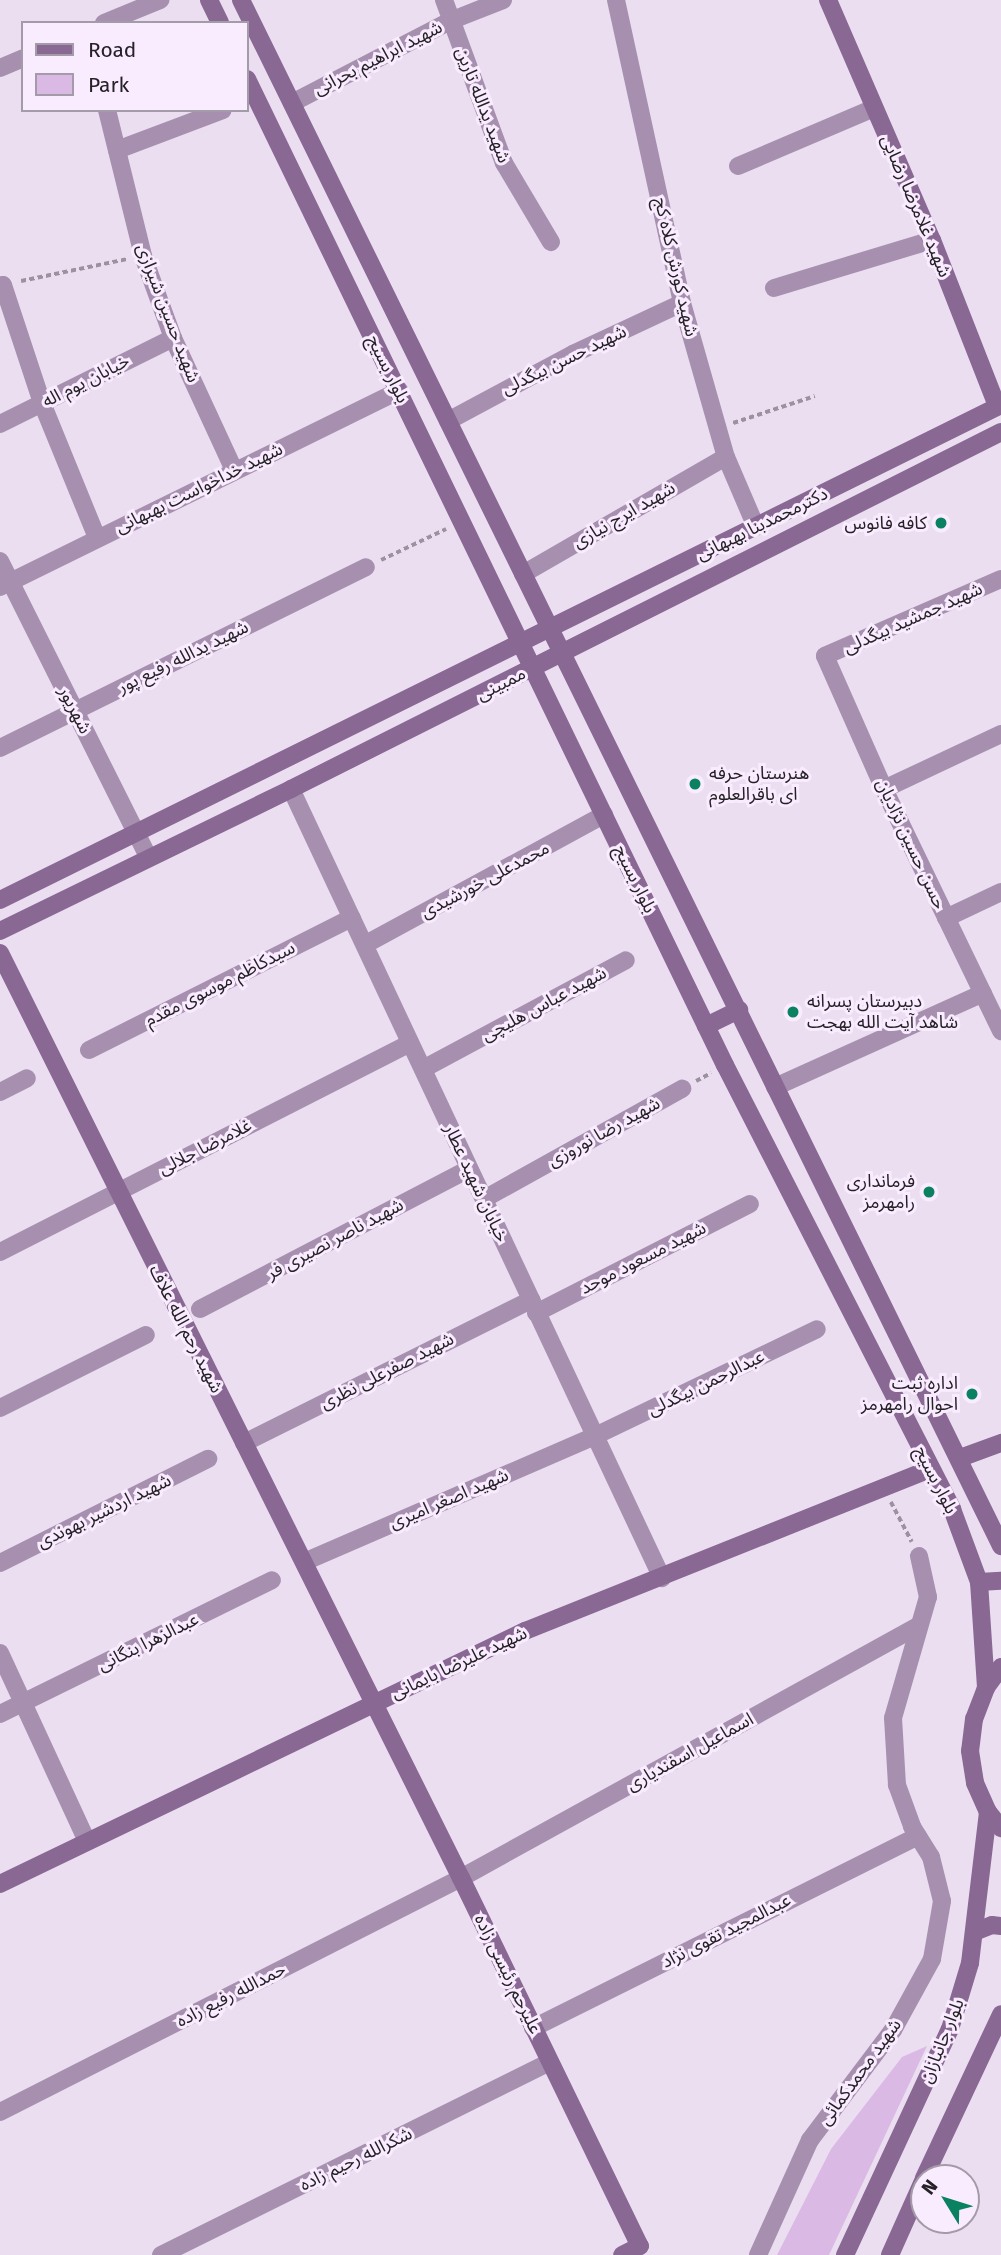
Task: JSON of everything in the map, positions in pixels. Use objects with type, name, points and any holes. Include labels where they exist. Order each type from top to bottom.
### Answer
[{"type":"street","points":[[109,21],[160,0]]},
{"type":"street","points":[[209,0],[219,21]]},
{"type":"street","name":"بلوار بسیج","points":[[241,0],[960,1458],[976,1500],[1001,1546]]},
{"type":"street","name":"شهید یدالله تارین","points":[[444,0],[504,163],[551,242]]},
{"type":"street","name":"شهید ابراهیم بحرانی","points":[[292,103],[450,21],[503,0]]},
{"type":"street","name":"شهید کورش کلاه کج","points":[[616,0],[682,303],[726,457],[756,527]]},
{"type":"street","name":"شهید غلامرضا رضایی","points":[[828,0],[932,240],[1000,408]]},
{"type":"street","points":[[0,68],[21,59]]},
{"type":"street","name":"بلوار بسیج","points":[[251,100],[463,521],[725,1065],[952,1509],[979,1582],[986,1689]]},
{"type":"street","points":[[738,166],[874,108]]},
{"type":"street","name":"شهید حسین شیرازی","points":[[108,112],[143,256],[173,338],[234,470]]},
{"type":"street","points":[[117,150],[218,112]]},
{"type":"street","points":[[774,288],[932,240]]},
{"type":"street","points":[[1,286],[41,403],[97,538]]},
{"type":"street","name":"شهید حسن بیگدلی","points":[[448,421],[573,354],[682,303]]},
{"type":"street","name":"خیابان یوم اله","points":[[0,424],[173,338]]},
{"type":"street","name":"شهید خداخواست بهبهانی","points":[[5,584],[399,391]]},
{"type":"street","name":"دکترمحمدبنا بهبهانی","points":[[522,643],[1000,408]]},
{"type":"street","name":"ممبینی","points":[[0,932],[564,653],[1001,432]]},
{"type":"street","name":"شهید ایرج نیازی","points":[[523,574],[726,457]]},
{"type":"street","name":"شهریور","points":[[0,561],[5,584],[75,710],[149,858]]},
{"type":"street","name":"شهید یدالله رفیع پور","points":[[0,748],[366,568]]},
{"type":"street","name":"شهید جمشید بیگدلی","points":[[825,656],[1001,579]]},
{"type":"street","name":"ممبینی","points":[[0,900],[522,643]]},
{"type":"street","name":"حسن حسین نژادیان","points":[[825,656],[884,789],[1001,1031]]},
{"type":"street","points":[[884,789],[1001,734]]},
{"type":"street","name":"خیابان شهید عطار","points":[[291,789],[662,1578]]},
{"type":"street","name":"محمدعلی خورشیدی","points":[[366,944],[604,815]]},
{"type":"street","points":[[946,918],[1001,892]]},
{"type":"street","name":"سیدکاظم موسوی مقدم","points":[[89,1050],[352,918]]},
{"type":"street","name":"شهید رحم الله علاف","points":[[0,953],[375,1703]]},
{"type":"street","name":"شهید عباس هلیچی","points":[[423,1069],[626,960]]},
{"type":"street","points":[[775,1087],[984,993]]},
{"type":"street","points":[[706,1026],[739,1010]]},
{"type":"street","name":"غلامرضا جلالی","points":[[0,1252],[410,1043]]},
{"type":"street","points":[[0,1092],[27,1078]]},
{"type":"street","name":"شهید رضا نوروزی","points":[[484,1199],[682,1089]]},
{"type":"street","name":"شهید ناصر نصیری فر","points":[[200,1309],[469,1168]]},
{"type":"street","name":"شهید مسعود موحد","points":[[534,1306],[750,1204]]},
{"type":"street","name":"شهید صفرعلی نظری","points":[[244,1443],[534,1306]]},
{"type":"street","name":"عبدالرحمن بیگدلی","points":[[595,1436],[817,1329]]},
{"type":"street","points":[[0,1408],[146,1335]]},
{"type":"street","name":"شهید اصغر امیری","points":[[304,1562],[595,1436]]},
{"type":"street","points":[[960,1458],[1001,1443]]},
{"type":"street","name":"شهید اردشیر بهوندی","points":[[0,1563],[208,1460]]},
{"type":"street","name":"شهید علیرضا بایمانی","points":[[0,1884],[526,1631],[930,1469]]},
{"type":"street","points":[[976,1500],[1001,1517]]},
{"type":"street","name":"شهید محمدکمائی","points":[[758,2255],[810,2140],[893,2030],[932,1959],[942,1900],[932,1857],[918,1836],[897,1785],[893,1718],[928,1597],[919,1556]]},
{"type":"street","name":"عبدالزهرا بنگانی","points":[[0,1714],[272,1580]]},
{"type":"street","points":[[979,1582],[1001,1581]]},
{"type":"street","name":"اسماعیل اسفندیاری","points":[[461,1878],[918,1626]]},
{"type":"street","points":[[0,1653],[87,1841]]},
{"type":"street","points":[[1001,1667],[986,1689],[974,1719],[971,1751],[975,1783],[989,1812],[1001,1828]]},
{"type":"street","name":"علیرحم رئیسی زاده","points":[[375,1703],[640,2246],[622,2255]]},
{"type":"street","name":"بلوار جانبازان","points":[[845,2255],[950,2029],[970,1964],[989,1812]]},
{"type":"street","name":"عبدالمجید تقوی نژاد","points":[[533,2028],[918,1836]]},
{"type":"street","name":"حمدالله رفیع زاده","points":[[0,2112],[461,1878]]},
{"type":"street","points":[[974,1932],[992,1925],[1001,1926]]},
{"type":"street","points":[[931,2164],[1001,2014]]},
{"type":"street","name":"شکرالله رحیم زاده","points":[[161,2255],[550,2062]]},
{"type":"street","points":[[890,2255],[910,2210]]},
{"type":"path","points":[[1,286],[143,256]]},
{"type":"path","points":[[717,428],[815,396]]},
{"type":"path","points":[[366,568],[463,521]]},
{"type":"path","points":[[682,1089],[725,1065]]},
{"type":"path","points":[[884,1488],[919,1556]]},
{"type":"green space","points":[[927,2046],[829,2255],[777,2255],[831,2149],[902,2057]]},
{"type":"place","name":"کافه فانوس","points":[[941,523]]},
{"type":"place","name":"هنرستان حرفه ای باقرالعلوم","points":[[695,784]]},
{"type":"place","name":"دبیرستان پسرانه شاهد آیت الله بهجت","points":[[793,1012]]},
{"type":"place","name":"فرمانداری رامهرمز","points":[[929,1192]]},
{"type":"place","name":"اداره ثبت احوال رامهرمز","points":[[972,1394]]}]
